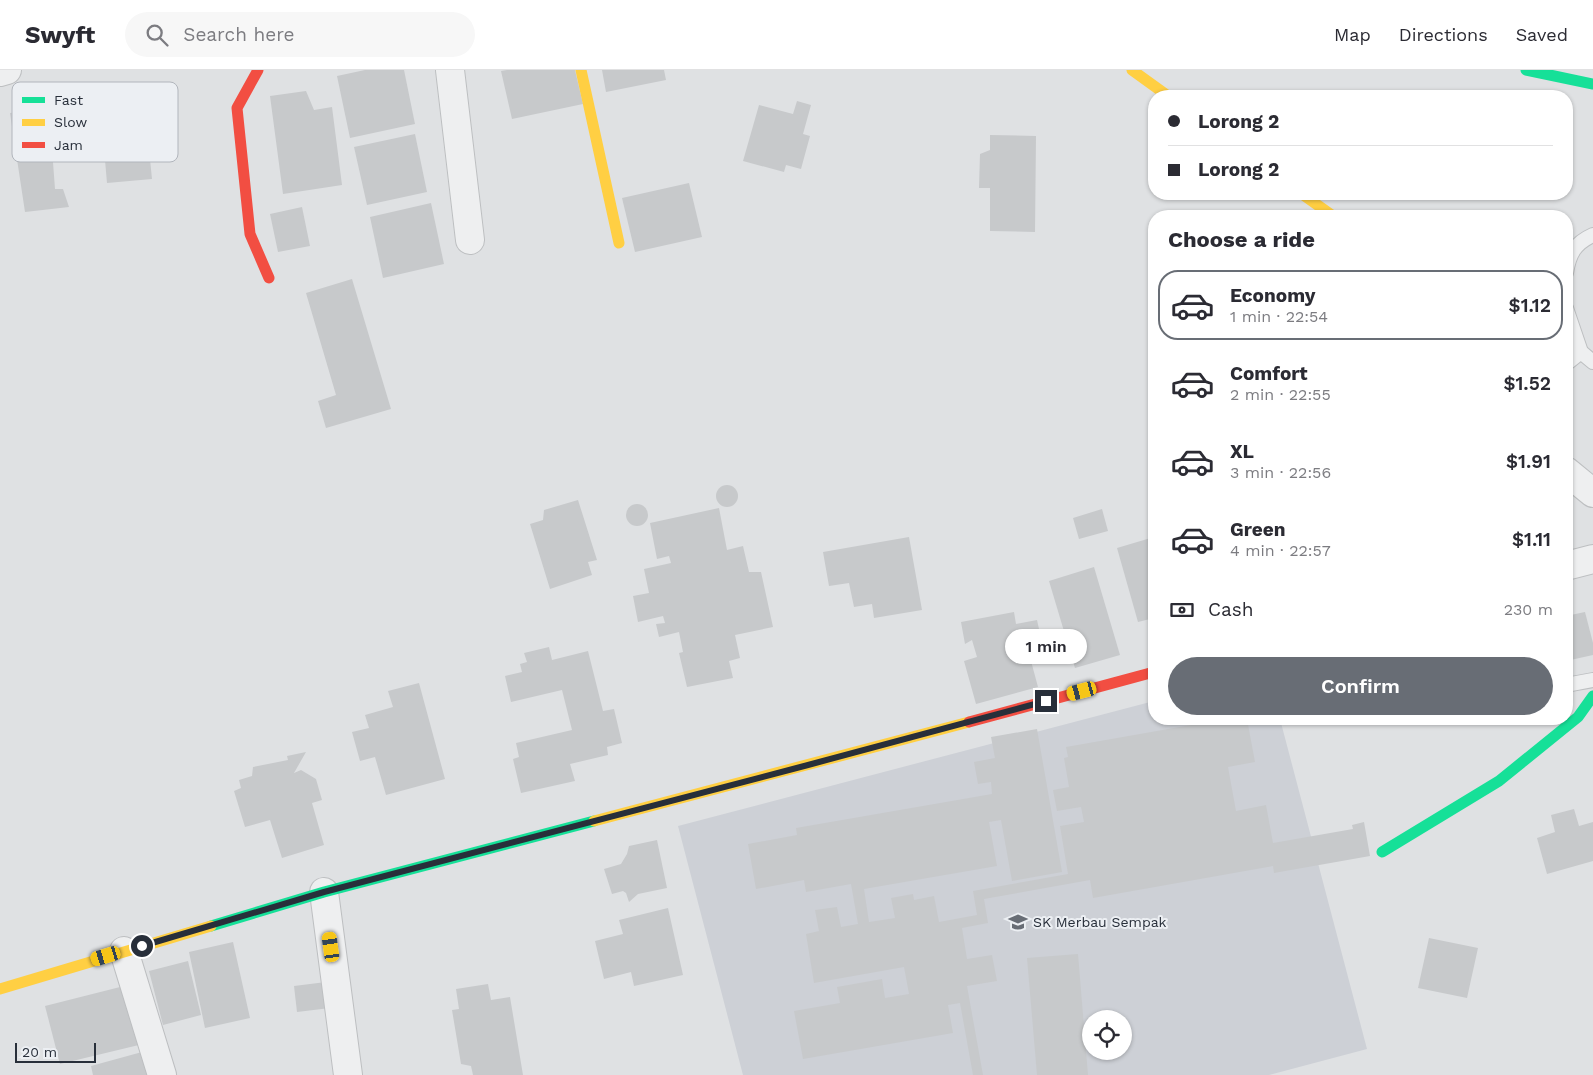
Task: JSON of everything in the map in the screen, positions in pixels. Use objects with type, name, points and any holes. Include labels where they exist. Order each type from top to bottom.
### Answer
[{"type":"main road","points":[[258,70],[237,108],[250,234],[269,278]]},
{"type":"main road","points":[[581,70],[619,243]]},
{"type":"main road","points":[[1132,70],[1160,90]]},
{"type":"main road","points":[[1526,70],[1593,84]]},
{"type":"main road","points":[[1310,200],[1325,210]]},
{"type":"main road","points":[[0,989],[324,892],[1148,674]]},
{"type":"main road","points":[[1573,721],[1593,696]]},
{"type":"main road","points":[[1382,852],[1499,781],[1568,725]]},
{"type":"street","points":[[0,72],[7,70]]},
{"type":"street","points":[[450,70],[470,240]]},
{"type":"street","points":[[1573,476],[1593,493]]},
{"type":"street","points":[[1573,564],[1593,559]]},
{"type":"street","points":[[324,892],[348,1075]]},
{"type":"street","points":[[124,951],[162,1075]]},
{"type":"lane","points":[[1573,252],[1578,243],[1593,235]]},
{"type":"lane","points":[[1573,329],[1581,352],[1593,362]]},
{"type":"lane","points":[[1573,358],[1581,352]]},
{"type":"lane","points":[[1573,684],[1593,680]]},
{"type":"shaded area","name":"SK Merbau Sempak","points":[[1148,703],[1148,725],[1282,725],[1367,1049],[1269,1075],[743,1075],[678,826]]},
{"type":"building","points":[[365,70],[404,70],[415,124],[350,138],[337,76]]},
{"type":"building","points":[[575,70],[583,104],[512,119],[501,71]]},
{"type":"building","points":[[602,70],[664,70],[666,80],[606,92]]},
{"type":"building","points":[[306,91],[314,110],[332,107],[342,185],[283,194],[270,96]]},
{"type":"building","points":[[797,101],[811,105],[803,134],[810,136],[801,169],[786,165],[784,172],[743,161],[759,105],[793,114]]},
{"type":"building","points":[[415,134],[427,192],[367,205],[354,147]]},
{"type":"building","points":[[990,135],[1036,136],[1035,232],[990,231],[990,188],[979,188],[980,154],[990,150]]},
{"type":"building","points":[[17,162],[53,162],[55,189],[63,189],[69,207],[25,212]]},
{"type":"building","points":[[105,162],[150,162],[152,179],[107,183]]},
{"type":"building","points":[[689,183],[702,237],[635,252],[622,198]]},
{"type":"building","points":[[431,203],[444,264],[383,278],[370,217]]},
{"type":"building","points":[[302,207],[310,246],[278,252],[270,214]]},
{"type":"building","points":[[352,279],[391,409],[326,428],[318,401],[336,395],[306,293]]},
{"type":"building","points":[[727,485],[735,488],[738,496],[735,504],[727,507],[719,504],[716,496],[719,488]]},
{"type":"building","points":[[578,500],[597,560],[588,562],[592,575],[550,589],[530,524],[543,520],[544,510]]},
{"type":"building","points":[[637,504],[645,507],[648,515],[645,523],[637,526],[629,523],[626,515],[629,507]]},
{"type":"building","points":[[719,508],[727,550],[743,546],[749,572],[761,572],[773,627],[735,635],[740,658],[729,661],[733,678],[687,687],[679,653],[683,652],[679,632],[659,637],[656,624],[665,623],[663,616],[638,622],[633,596],[649,593],[644,569],[671,563],[669,556],[657,559],[650,523]]},
{"type":"building","points":[[1102,509],[1108,531],[1079,539],[1073,518]]},
{"type":"building","points":[[909,537],[922,610],[874,618],[872,604],[854,607],[849,583],[829,586],[823,552]]},
{"type":"building","points":[[1148,539],[1148,620],[1138,622],[1117,548]]},
{"type":"building","points":[[1094,567],[1120,655],[1075,668],[1049,581]]},
{"type":"building","points":[[1014,612],[1016,624],[1037,620],[1041,638],[1034,642],[1038,659],[1031,661],[1038,687],[976,704],[964,661],[977,657],[972,640],[965,644],[961,622]]},
{"type":"building","points":[[1585,612],[1593,643],[1593,655],[1573,659],[1573,615]]},
{"type":"building","points":[[549,647],[552,660],[588,651],[603,711],[614,709],[622,743],[607,747],[608,755],[570,764],[575,781],[521,793],[513,759],[519,757],[516,743],[572,730],[562,690],[511,702],[505,676],[522,672],[520,664],[527,662],[524,653]]},
{"type":"building","points":[[419,683],[445,779],[386,795],[375,757],[360,761],[352,732],[369,728],[365,715],[393,707],[388,691]]},
{"type":"building","points":[[1191,725],[1248,725],[1255,762],[1228,767],[1236,811],[1266,805],[1273,843],[1353,829],[1352,825],[1364,822],[1370,856],[1274,873],[1273,866],[1093,898],[1090,880],[984,899],[988,923],[962,928],[967,959],[992,955],[997,981],[967,986],[983,1075],[973,1075],[960,1003],[948,1005],[953,1033],[803,1059],[794,1011],[840,1003],[837,987],[882,979],[885,998],[909,994],[904,967],[814,983],[806,934],[819,931],[815,910],[837,907],[841,927],[858,924],[851,884],[806,892],[804,880],[756,889],[748,844],[797,835],[796,828],[992,794],[991,782],[978,784],[974,762],[995,758],[991,737],[1037,729],[1062,872],[1012,881],[1001,820],[989,822],[997,866],[864,889],[869,922],[895,918],[891,898],[913,894],[914,900],[934,896],[939,922],[977,915],[973,891],[1068,874],[1060,826],[1084,822],[1081,807],[1057,811],[1053,790],[1069,787],[1064,758],[1068,757],[1066,747]]},
{"type":"building","points":[[306,752],[294,773],[301,770],[316,779],[322,800],[312,803],[324,845],[282,858],[270,820],[245,827],[234,791],[241,788],[239,780],[252,776],[253,767],[288,760],[287,756]]},
{"type":"building","points":[[1574,809],[1579,826],[1593,822],[1593,861],[1547,874],[1537,838],[1555,832],[1551,815]]},
{"type":"building","points":[[657,840],[667,888],[638,894],[629,902],[626,893],[623,891],[612,894],[604,869],[621,864],[629,846]]},
{"type":"building","points":[[668,908],[683,975],[634,986],[631,972],[604,979],[595,941],[623,934],[619,920]]},
{"type":"building","points":[[1429,938],[1478,948],[1467,998],[1418,988]]},
{"type":"building","points":[[233,942],[250,1018],[205,1028],[189,952]]},
{"type":"building","points":[[1078,954],[1083,1010],[1082,1060],[1087,1060],[1088,1075],[1037,1075],[1027,958]]},
{"type":"building","points":[[188,961],[201,1015],[163,1025],[149,971]]},
{"type":"building","points":[[326,982],[330,1008],[297,1012],[294,986]]},
{"type":"building","points":[[488,984],[491,1000],[510,997],[523,1075],[473,1075],[471,1066],[461,1064],[452,1010],[459,1009],[456,989]]},
{"type":"building","points":[[128,985],[143,1044],[60,1064],[45,1006]]},
{"type":"building","points":[[142,1052],[147,1075],[93,1075],[91,1066]]},
{"type":"traffic: fast","points":[[1526,70],[1593,84]]},
{"type":"traffic: fast","points":[[1573,721],[1593,696]]},
{"type":"traffic: fast","points":[[1382,852],[1499,781],[1568,725]]},
{"type":"traffic: fast","points":[[211,926],[324,892],[594,821]]},
{"type":"traffic: slow","points":[[581,70],[619,243]]},
{"type":"traffic: slow","points":[[1132,70],[1160,90]]},
{"type":"traffic: slow","points":[[1310,200],[1325,210]]},
{"type":"traffic: slow","points":[[594,821],[969,722]]},
{"type":"traffic: slow","points":[[0,989],[211,926]]},
{"type":"traffic: jam","points":[[258,70],[237,108],[250,234],[269,278]]},
{"type":"traffic: jam","points":[[969,722],[1148,674]]},
{"type":"place","name":"SK Merbau Sempak","points":[[1018,922]]},
{"type":"route","points":[[142,946],[324,892],[1046,701]]}]
